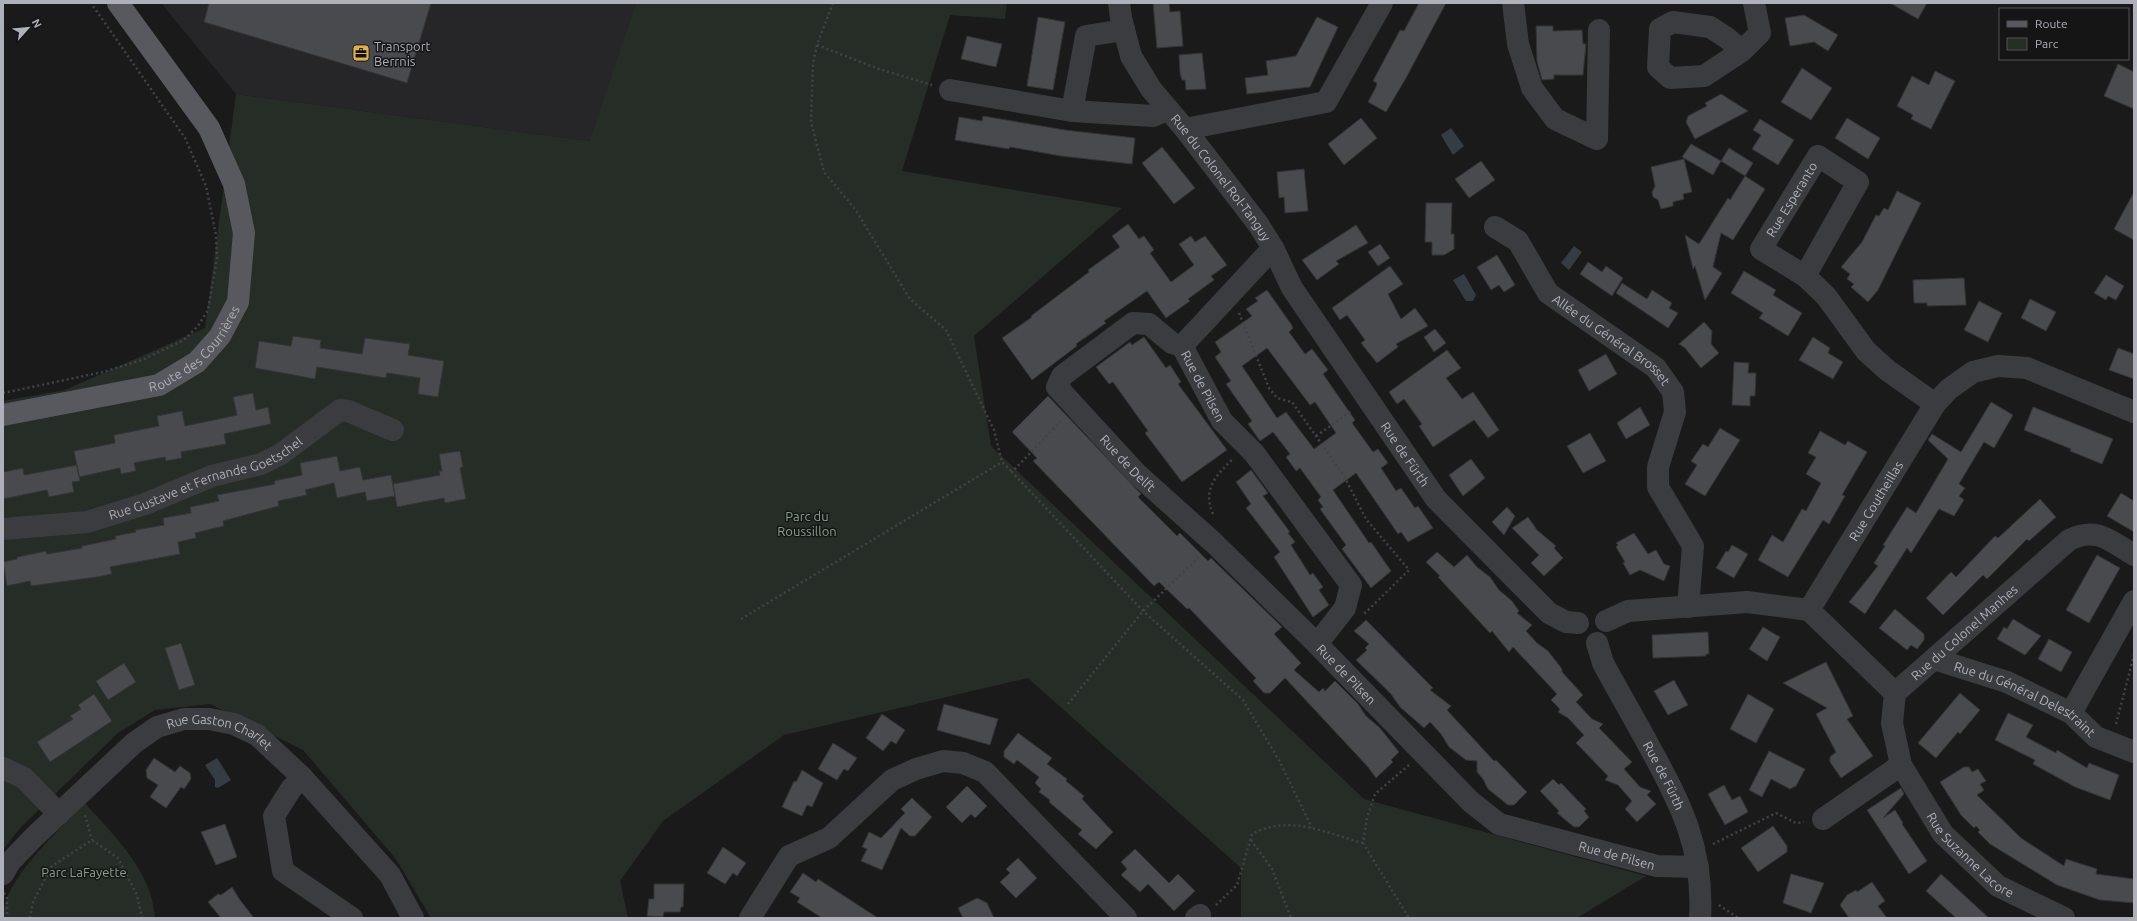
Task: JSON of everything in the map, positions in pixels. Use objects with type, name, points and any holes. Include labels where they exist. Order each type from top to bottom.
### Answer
[{"type":"main road","name":"Route des Courrières","points":[[3,415],[158,385],[197,362],[220,336],[238,302],[244,233],[234,184],[208,128],[118,3]]},
{"type":"street","name":"Rue du Colonel Rol-Tanguy","points":[[1120,3],[1124,30],[1131,56],[1151,89],[1185,128],[1258,224],[1273,248]]},
{"type":"street","points":[[1185,128],[1326,102],[1382,3]]},
{"type":"street","points":[[1512,3],[1518,44],[1532,88],[1556,119],[1597,139],[1599,30]]},
{"type":"street","points":[[1742,51],[1760,33],[1754,3]]},
{"type":"street","points":[[1072,111],[1086,36],[1124,30]]},
{"type":"street","name":"Rue du Colonel Rol-Tanguy","points":[[950,90],[1072,111],[1153,116],[1168,109]]},
{"type":"street","name":"Rue Esperanto","points":[[1805,276],[1858,182],[1818,156],[1761,250],[1805,276],[1826,296],[1866,351],[1887,370],[1934,404]]},
{"type":"street","name":"Allée du Général Brosset","points":[[1495,227],[1518,241],[1548,293],[1656,368],[1673,392],[1675,412],[1658,467],[1658,487],[1693,546],[1688,607]]},
{"type":"street","name":"Rue de Pilsen","points":[[1273,248],[1224,299],[1182,346],[1222,421],[1254,453],[1351,584],[1345,608],[1317,644],[1471,802],[1499,824],[1657,866],[1697,860]]},
{"type":"street","name":"Rue de Fürth","points":[[1273,248],[1292,288],[1436,499],[1465,530],[1549,613],[1566,622],[1578,623]]},
{"type":"street","name":"Rue de Delft","points":[[1182,346],[1172,343],[1149,324],[1133,323],[1062,376],[1057,387],[1074,408],[1137,474],[1214,543],[1317,644]]},
{"type":"street","name":"Rue Coutheillas","points":[[1809,610],[1934,404],[1950,389],[1973,372],[1998,366],[2027,368],[2134,412]]},
{"type":"street","name":"Rue Gustave et Fernande Goetschel","points":[[3,529],[87,522],[145,504],[212,476],[261,464],[281,454],[340,410],[348,411],[392,430]]},
{"type":"street","name":"Rue du Colonel Manhes","points":[[1895,693],[2069,540],[2081,534],[2098,534],[2134,555]]},
{"type":"street","points":[[2071,713],[2134,601]]},
{"type":"street","points":[[1606,622],[1628,611],[1746,602],[1809,610],[1895,693]]},
{"type":"street","points":[[1588,613],[1595,613],[1602,616],[1606,622],[1607,634],[1597,642],[1589,643],[1582,639],[1578,631],[1578,623],[1582,617],[1588,613]]},
{"type":"street","name":"Rue de Fürth","points":[[1597,642],[1603,663],[1678,799],[1697,860],[1701,898],[1700,918]]},
{"type":"street","name":"Rue du Général Delestraint","points":[[1934,659],[2007,682],[2071,713],[2096,737],[2134,752]]},
{"type":"street","name":"Rue Suzanne Lacore","points":[[1895,693],[1892,723],[1901,765],[1942,834],[1998,886],[2064,918]]},
{"type":"street","name":"Rue Gaston Charlet","points":[[3,874],[10,862],[134,743],[157,727],[184,719],[209,719],[234,724],[257,735],[302,777],[390,875],[413,918]]},
{"type":"street","points":[[750,918],[789,856],[829,838],[892,780],[916,769],[943,761],[963,763],[985,772],[1126,918]]},
{"type":"street","points":[[1823,819],[1901,765]]},
{"type":"street","points":[[3,768],[24,778],[59,814]]},
{"type":"street","points":[[302,777],[291,789],[274,816],[283,871],[352,918]]},
{"type":"path","points":[[3,393],[103,372],[142,360],[184,340],[198,326],[208,310],[217,258],[216,235],[206,186],[185,138],[91,3]]},
{"type":"path","points":[[834,3],[817,45],[813,63],[811,122],[824,172],[855,209],[910,299],[946,330],[994,430],[1002,462],[1143,611],[1243,700],[1280,762],[1312,828]]},
{"type":"path","points":[[817,45],[879,69],[950,90]]},
{"type":"path","points":[[1224,299],[1238,311],[1269,388],[1277,398],[1292,402],[1344,476],[1366,519],[1409,570],[1358,619]]},
{"type":"path","points":[[1316,436],[1368,399]]},
{"type":"path","points":[[1012,472],[1074,408]]},
{"type":"path","points":[[741,619],[1002,462]]},
{"type":"path","points":[[1068,704],[1143,611]]},
{"type":"path","points":[[2110,743],[2134,655]]},
{"type":"path","points":[[1409,918],[1363,843],[1367,818],[1375,794],[1423,753]]},
{"type":"path","points":[[1697,860],[1776,813],[1796,823],[1823,819]]},
{"type":"path","points":[[1198,917],[1209,912],[1237,885],[1252,834],[1264,828],[1285,824],[1312,828],[1330,835],[1363,843]]},
{"type":"path","points":[[1251,839],[1272,869],[1290,918]]},
{"type":"path","points":[[30,918],[33,902],[52,866],[92,840],[118,858],[137,895],[142,918]]},
{"type":"path","points":[[3,891],[7,897],[7,918]]},
{"type":"shaded area","points":[[161,3],[636,3],[589,141],[236,94]]},
{"type":"shaded area","points":[[1451,128],[1464,146],[1453,155],[1441,135]]},
{"type":"shaded area","points":[[1574,246],[1582,252],[1569,270],[1561,263]]},
{"type":"shaded area","points":[[1464,274],[1476,295],[1473,301],[1466,301],[1453,280]]},
{"type":"shaded area","points":[[217,758],[231,780],[218,788],[215,787],[215,780],[205,765]]},
{"type":"green space","name":"Parc du Roussillon","points":[[636,3],[1007,3],[1005,19],[950,15],[902,171],[1122,208],[974,336],[991,446],[1364,799],[1646,876],[1577,918],[1241,918],[1241,868],[1028,678],[784,735],[663,821],[620,881],[628,918],[431,918],[396,859],[303,750],[210,704],[155,710],[118,733],[21,827],[3,850],[3,401],[65,390],[205,328],[236,94],[589,141]]},
{"type":"green space","name":"Parc LaFayette","points":[[85,803],[120,842],[139,870],[147,885],[155,918],[3,918],[5,903],[22,872],[34,856]]},
{"type":"building","name":"Transport Berrnis","points":[[209,3],[431,3],[407,83],[204,22]]},
{"type":"building","points":[[1153,3],[1169,3],[1170,12],[1180,11],[1183,46],[1157,48]]},
{"type":"building","points":[[1419,3],[1446,3],[1386,112],[1368,102],[1377,83],[1373,81],[1400,30],[1404,31]]},
{"type":"building","points":[[1890,3],[1927,3],[1918,19]]},
{"type":"building","points":[[1804,15],[1838,35],[1828,51],[1814,42],[1790,46],[1785,18]]},
{"type":"building","points":[[1038,17],[1065,22],[1053,90],[1027,86]]},
{"type":"building","points":[[1317,17],[1338,27],[1310,87],[1247,94],[1245,78],[1268,75],[1266,61],[1296,56]]},
{"type":"building","points":[[1536,26],[1553,26],[1553,31],[1582,30],[1583,44],[1586,44],[1583,75],[1554,75],[1554,79],[1542,80],[1537,61]]},
{"type":"building","points":[[967,36],[1002,44],[996,67],[961,59]]},
{"type":"building","points":[[1202,53],[1206,89],[1186,90],[1185,80],[1182,80],[1180,73],[1179,55]]},
{"type":"building","points":[[2118,64],[2134,72],[2134,109],[2104,96]]},
{"type":"building","points":[[1802,68],[1832,88],[1811,120],[1781,102]]},
{"type":"building","points":[[1935,71],[1955,81],[1931,129],[1911,119],[1913,115],[1897,106],[1912,76],[1929,85]]},
{"type":"building","points":[[1721,94],[1748,111],[1695,139],[1686,122],[1688,116],[1707,106],[1705,103]]},
{"type":"building","points":[[983,116],[1065,130],[1135,138],[1132,164],[1061,156],[1010,147],[1009,149],[955,140],[959,117],[982,121]]},
{"type":"building","points":[[1361,118],[1377,138],[1344,165],[1328,144]]},
{"type":"building","points":[[1847,118],[1880,138],[1868,159],[1835,138]]},
{"type":"building","points":[[1760,119],[1794,140],[1778,165],[1752,149],[1761,135],[1753,130]]},
{"type":"building","points":[[1691,144],[1721,161],[1713,175],[1682,157]]},
{"type":"building","points":[[1162,147],[1195,188],[1174,204],[1142,163]]},
{"type":"building","points":[[1729,148],[1753,163],[1745,176],[1721,161]]},
{"type":"building","points":[[1684,159],[1692,192],[1683,194],[1684,199],[1673,202],[1673,206],[1661,209],[1658,200],[1653,197],[1652,192],[1655,186],[1651,167]]},
{"type":"building","points":[[1481,161],[1495,180],[1469,198],[1455,179]]},
{"type":"building","points":[[1304,169],[1308,211],[1285,213],[1284,197],[1279,198],[1277,172]]},
{"type":"building","points":[[1745,176],[1765,189],[1733,240],[1721,233],[1713,267],[1722,273],[1705,300],[1695,266],[1693,269],[1685,235],[1699,244],[1728,198],[1730,200]]},
{"type":"building","points":[[1897,191],[1921,203],[1878,290],[1868,302],[1851,287],[1854,284],[1847,279],[1850,274],[1841,267],[1862,242],[1876,215],[1879,216],[1884,208],[1888,210]]},
{"type":"building","points":[[2134,192],[2134,240],[2114,229]]},
{"type":"building","points":[[1426,203],[1452,203],[1451,234],[1454,234],[1454,249],[1444,255],[1432,255],[1432,242],[1425,242]]},
{"type":"building","points":[[1128,224],[1139,239],[1144,236],[1154,250],[1150,253],[1171,282],[1194,265],[1179,244],[1191,236],[1195,242],[1205,236],[1227,265],[1211,276],[1214,280],[1188,299],[1190,301],[1166,318],[1147,291],[1104,321],[1106,323],[1076,344],[1077,346],[1032,380],[1002,338],[1032,317],[1031,316],[1089,272],[1088,270],[1120,247],[1112,236]]},
{"type":"building","points":[[1356,225],[1368,243],[1336,261],[1339,264],[1317,280],[1302,260]]},
{"type":"building","points":[[1380,244],[1390,258],[1378,266],[1368,252]]},
{"type":"building","points":[[1497,255],[1515,285],[1504,292],[1499,285],[1491,290],[1477,267]]},
{"type":"building","points":[[1588,262],[1602,272],[1606,266],[1623,278],[1612,296],[1580,274]]},
{"type":"building","points":[[1390,266],[1403,284],[1388,294],[1401,319],[1415,308],[1428,326],[1396,344],[1398,347],[1377,363],[1361,343],[1365,340],[1347,315],[1340,320],[1332,308]]},
{"type":"building","points":[[1744,271],[1776,290],[1773,295],[1802,313],[1788,336],[1759,318],[1763,313],[1731,293]]},
{"type":"building","points":[[2106,275],[2124,286],[2116,300],[2108,296],[2106,300],[2094,293]]},
{"type":"building","points":[[1964,278],[1966,305],[1927,306],[1927,303],[1914,303],[1913,280]]},
{"type":"building","points":[[1622,283],[1647,299],[1652,290],[1672,303],[1669,308],[1678,313],[1668,328],[1616,293]]},
{"type":"building","points":[[1267,290],[1291,324],[1293,328],[1289,332],[1305,354],[1312,349],[1328,370],[1323,374],[1355,420],[1352,423],[1373,452],[1378,449],[1388,463],[1381,468],[1396,491],[1401,488],[1415,508],[1418,506],[1433,528],[1408,542],[1401,532],[1398,534],[1356,473],[1333,490],[1369,543],[1371,542],[1391,571],[1371,588],[1342,549],[1346,545],[1320,509],[1323,507],[1318,500],[1321,497],[1300,468],[1296,471],[1286,457],[1290,454],[1273,432],[1260,441],[1248,424],[1252,421],[1226,384],[1231,381],[1215,357],[1221,352],[1215,342],[1252,316],[1246,309],[1258,301],[1255,298]],"holes":[[[1267,348],[1310,405],[1315,402],[1336,433],[1314,449],[1286,412],[1277,418],[1242,366]]]},
{"type":"building","points":[[2030,299],[2056,312],[2046,331],[2021,318]]},
{"type":"building","points":[[1979,301],[2002,313],[1988,342],[1964,330]]},
{"type":"building","points":[[1704,322],[1712,331],[1711,344],[1719,353],[1701,368],[1685,348],[1679,344]]},
{"type":"building","points":[[1435,329],[1446,343],[1434,352],[1424,337]]},
{"type":"building","points":[[293,336],[321,340],[320,348],[362,354],[365,338],[410,344],[408,355],[444,361],[438,397],[418,394],[420,378],[387,373],[386,378],[317,367],[315,379],[255,368],[259,341],[291,346]]},
{"type":"building","points":[[1144,337],[1166,368],[1170,365],[1181,382],[1178,384],[1227,450],[1182,482],[1145,433],[1148,431],[1113,382],[1109,384],[1096,367],[1130,342],[1132,345]]},
{"type":"building","points":[[1813,337],[1830,348],[1828,353],[1843,362],[1833,379],[1799,360]]},
{"type":"building","points":[[2118,348],[2134,354],[2134,379],[2109,370]]},
{"type":"building","points":[[1447,350],[1461,368],[1446,378],[1462,399],[1473,392],[1499,430],[1488,438],[1474,420],[1433,447],[1419,426],[1422,424],[1404,399],[1397,404],[1389,392]]},
{"type":"building","points":[[1606,354],[1617,374],[1589,391],[1578,370]]},
{"type":"building","points":[[1734,362],[1749,363],[1748,373],[1756,373],[1755,396],[1750,396],[1750,406],[1732,405]]},
{"type":"building","points":[[253,393],[256,410],[268,407],[271,424],[224,434],[226,444],[181,452],[182,458],[166,461],[165,457],[134,463],[136,471],[121,474],[120,468],[79,477],[74,451],[115,443],[114,435],[159,426],[157,416],[182,411],[185,426],[237,415],[233,397]]},
{"type":"building","points":[[1048,396],[1141,494],[1138,497],[1177,536],[1180,533],[1208,561],[1211,558],[1282,627],[1274,634],[1301,663],[1294,670],[1319,692],[1323,688],[1325,691],[1335,681],[1358,704],[1366,716],[1380,728],[1399,752],[1391,760],[1393,762],[1376,778],[1368,767],[1285,678],[1270,693],[1264,693],[1253,681],[1256,678],[1189,608],[1187,609],[1159,582],[1154,586],[1033,461],[1037,458],[1012,432]]},
{"type":"building","points":[[1991,402],[2013,415],[1994,448],[1984,442],[1959,484],[1965,488],[1959,496],[1964,500],[1954,516],[1939,509],[1911,553],[1907,548],[1865,614],[1849,602],[1878,566],[1874,563],[1885,546],[1883,545],[1907,507],[1916,513],[1948,459],[1928,440],[1932,434],[1961,452]]},
{"type":"building","points":[[1640,407],[1650,425],[1626,439],[1617,423]]},
{"type":"building","points":[[2033,407],[2113,439],[2102,464],[2070,451],[2071,449],[2024,430]]},
{"type":"building","points":[[1720,428],[1740,440],[1705,496],[1685,484],[1697,465],[1691,461],[1703,444],[1708,447]]},
{"type":"building","points":[[1820,431],[1845,445],[1848,441],[1867,452],[1842,495],[1845,496],[1829,524],[1823,520],[1788,577],[1758,560],[1772,535],[1783,542],[1802,509],[1806,511],[1821,483],[1806,474],[1816,457],[1808,453]]},
{"type":"building","points":[[1590,433],[1606,461],[1583,473],[1567,446]]},
{"type":"building","points":[[460,451],[463,467],[460,468],[466,499],[445,503],[444,498],[397,507],[393,484],[440,475],[439,471],[442,471],[439,454]]},
{"type":"building","points":[[337,456],[340,471],[360,467],[363,480],[391,475],[395,496],[367,501],[365,492],[337,498],[334,483],[305,490],[307,495],[278,501],[279,506],[223,521],[224,526],[195,533],[196,538],[178,542],[180,554],[110,567],[112,574],[97,577],[31,586],[30,581],[7,586],[3,562],[17,559],[17,557],[46,551],[47,554],[82,548],[82,546],[116,539],[115,536],[136,532],[135,530],[164,525],[163,518],[191,513],[190,507],[219,501],[217,495],[275,484],[274,481],[302,475],[300,463]]},
{"type":"building","points":[[1471,459],[1485,478],[1463,496],[1449,475]]},
{"type":"building","points":[[77,465],[80,481],[72,482],[74,492],[49,497],[47,490],[3,499],[3,472],[23,468],[24,475]]},
{"type":"building","points":[[1251,470],[1268,493],[1263,496],[1290,532],[1288,533],[1295,542],[1291,545],[1310,575],[1313,573],[1323,587],[1319,590],[1329,605],[1313,617],[1274,557],[1280,552],[1246,508],[1251,504],[1236,482]]},
{"type":"building","points":[[2121,493],[2134,501],[2134,532],[2107,516]]},
{"type":"building","points":[[2040,499],[2056,517],[2029,541],[2027,539],[1987,579],[1983,575],[1943,615],[1926,598],[1951,572],[1956,577],[1995,536],[1998,538]]},
{"type":"building","points":[[1507,507],[1515,516],[1504,535],[1492,522]]},
{"type":"building","points":[[1528,517],[1537,530],[1556,546],[1554,548],[1563,558],[1544,576],[1531,563],[1539,555],[1512,528]]},
{"type":"building","points":[[1634,533],[1648,554],[1656,550],[1664,564],[1670,566],[1664,581],[1640,570],[1630,575],[1623,563],[1625,562],[1616,547],[1618,545],[1616,543]]},
{"type":"building","points":[[1732,545],[1748,554],[1734,578],[1716,568],[1726,551],[1728,552]]},
{"type":"building","points":[[1437,552],[1454,567],[1467,555],[1477,567],[1490,577],[1499,590],[1512,601],[1519,611],[1517,613],[1532,625],[1526,631],[1537,643],[1548,651],[1562,669],[1562,672],[1583,695],[1576,702],[1592,719],[1603,724],[1599,728],[1632,762],[1624,769],[1640,787],[1651,791],[1647,795],[1656,804],[1637,822],[1625,809],[1632,801],[1618,785],[1605,780],[1608,776],[1576,743],[1584,735],[1568,718],[1558,712],[1560,709],[1551,700],[1557,694],[1513,647],[1509,652],[1492,631],[1490,633],[1426,562]]},
{"type":"building","points":[[2097,555],[2120,568],[2089,623],[2066,610]]},
{"type":"building","points":[[1895,609],[1924,634],[1924,640],[1917,649],[1911,645],[1907,650],[1879,628]]},
{"type":"building","points":[[2013,619],[2041,636],[2025,655],[1997,639],[2004,627],[2007,629]]},
{"type":"building","points":[[1366,620],[1433,688],[1430,690],[1451,706],[1447,710],[1494,761],[1496,760],[1527,792],[1514,805],[1508,805],[1488,789],[1483,779],[1477,772],[1477,761],[1466,760],[1449,747],[1441,734],[1430,722],[1424,728],[1400,707],[1391,694],[1356,660],[1367,650],[1365,648],[1369,644],[1354,631]]},
{"type":"building","points":[[1763,627],[1780,637],[1767,661],[1749,649]]},
{"type":"building","points":[[1708,632],[1709,654],[1706,654],[1706,656],[1653,658],[1652,635]]},
{"type":"building","points":[[2049,639],[2072,652],[2061,672],[2038,659]]},
{"type":"building","points":[[181,643],[195,685],[179,690],[165,648]]},
{"type":"building","points":[[1826,662],[1853,716],[1847,719],[1873,756],[1841,778],[1830,762],[1830,757],[1836,752],[1816,714],[1827,708],[1783,683]]},
{"type":"building","points":[[124,663],[136,682],[108,700],[96,681]]},
{"type":"building","points":[[1674,680],[1688,705],[1668,715],[1654,691]]},
{"type":"building","points":[[1960,693],[1980,710],[1960,734],[1958,732],[1936,758],[1918,743]]},
{"type":"building","points":[[94,694],[112,721],[50,762],[37,742],[73,719],[70,716],[81,709],[78,705]]},
{"type":"building","points":[[1748,694],[1774,709],[1756,743],[1730,729]]},
{"type":"building","points":[[944,704],[998,719],[990,745],[937,730]]},
{"type":"building","points":[[2008,713],[2033,725],[2026,737],[2056,753],[2057,750],[2087,768],[2089,763],[2119,775],[2110,800],[2075,787],[2033,764],[2035,760],[1995,740]]},
{"type":"building","points":[[882,714],[905,730],[896,744],[891,741],[883,751],[866,738]]},
{"type":"building","points":[[1018,733],[1052,758],[1047,764],[1067,779],[1066,781],[1084,796],[1082,799],[1113,832],[1096,849],[1078,834],[1082,830],[1049,802],[1050,800],[1039,792],[1041,789],[1035,783],[1039,777],[1017,760],[1014,764],[1004,757],[1004,751]]},
{"type":"building","points":[[833,743],[857,758],[848,771],[844,769],[837,780],[818,769]]},
{"type":"building","points":[[1769,751],[1805,769],[1796,786],[1790,789],[1771,779],[1762,797],[1749,790]]},
{"type":"building","points":[[154,758],[175,772],[180,766],[190,773],[191,779],[184,789],[181,787],[166,808],[150,797],[158,785],[147,778],[146,770]]},
{"type":"building","points":[[1964,767],[1969,767],[1972,772],[1978,769],[1986,781],[1980,784],[1984,790],[1977,795],[2021,838],[2064,866],[2066,859],[2097,869],[2096,874],[2134,879],[2134,903],[2100,900],[2057,885],[1990,844],[1978,832],[1980,830],[1976,826],[1974,828],[1961,815],[1940,782]]},
{"type":"building","points":[[802,770],[823,783],[812,807],[807,805],[802,816],[782,807],[794,781],[796,782]]},
{"type":"building","points":[[1553,779],[1559,785],[1561,783],[1586,809],[1584,811],[1589,817],[1579,827],[1574,827],[1557,813],[1559,811],[1540,791]]},
{"type":"building","points":[[1724,785],[1732,800],[1740,796],[1748,812],[1725,825],[1708,794]]},
{"type":"building","points":[[967,786],[987,806],[975,818],[971,814],[962,823],[946,807]]},
{"type":"building","points":[[1901,788],[1904,794],[1883,818],[1895,810],[1903,823],[1902,824],[1927,861],[1909,874],[1867,810]]},
{"type":"building","points":[[912,798],[932,817],[915,836],[910,836],[901,828],[882,870],[861,861],[867,849],[862,847],[869,832],[881,838],[905,813],[901,809]]},
{"type":"building","points":[[225,824],[237,857],[216,865],[201,832]]},
{"type":"building","points":[[1773,826],[1787,846],[1787,852],[1758,872],[1741,848]]},
{"type":"building","points":[[723,847],[746,863],[737,876],[733,873],[725,884],[707,873]]},
{"type":"building","points":[[1135,849],[1169,883],[1178,874],[1195,891],[1174,911],[1148,884],[1140,892],[1121,875],[1127,869],[1121,862]]},
{"type":"building","points":[[1018,858],[1037,878],[1016,898],[1000,882],[1010,873],[1006,869]]},
{"type":"building","points":[[803,873],[816,882],[818,879],[878,918],[822,918],[797,902],[800,898],[790,892]]},
{"type":"building","points":[[1791,874],[1824,883],[1811,913],[1783,903]]},
{"type":"building","points":[[1941,874],[1989,918],[1956,918],[1926,891]]},
{"type":"building","points":[[1872,882],[1885,901],[1878,906],[1887,918],[1849,918],[1840,905],[1847,895],[1856,890],[1857,892]]},
{"type":"building","points":[[654,884],[684,884],[683,907],[681,907],[680,912],[664,912],[663,917],[647,916],[649,899],[654,899]]},
{"type":"building","points":[[232,887],[254,918],[221,918],[208,902],[218,894],[221,895]]},
{"type":"building","points":[[977,898],[987,903],[994,918],[963,918],[958,908]]},
{"type":"place","name":"Transport Berrnis","points":[[361,53]]}]
